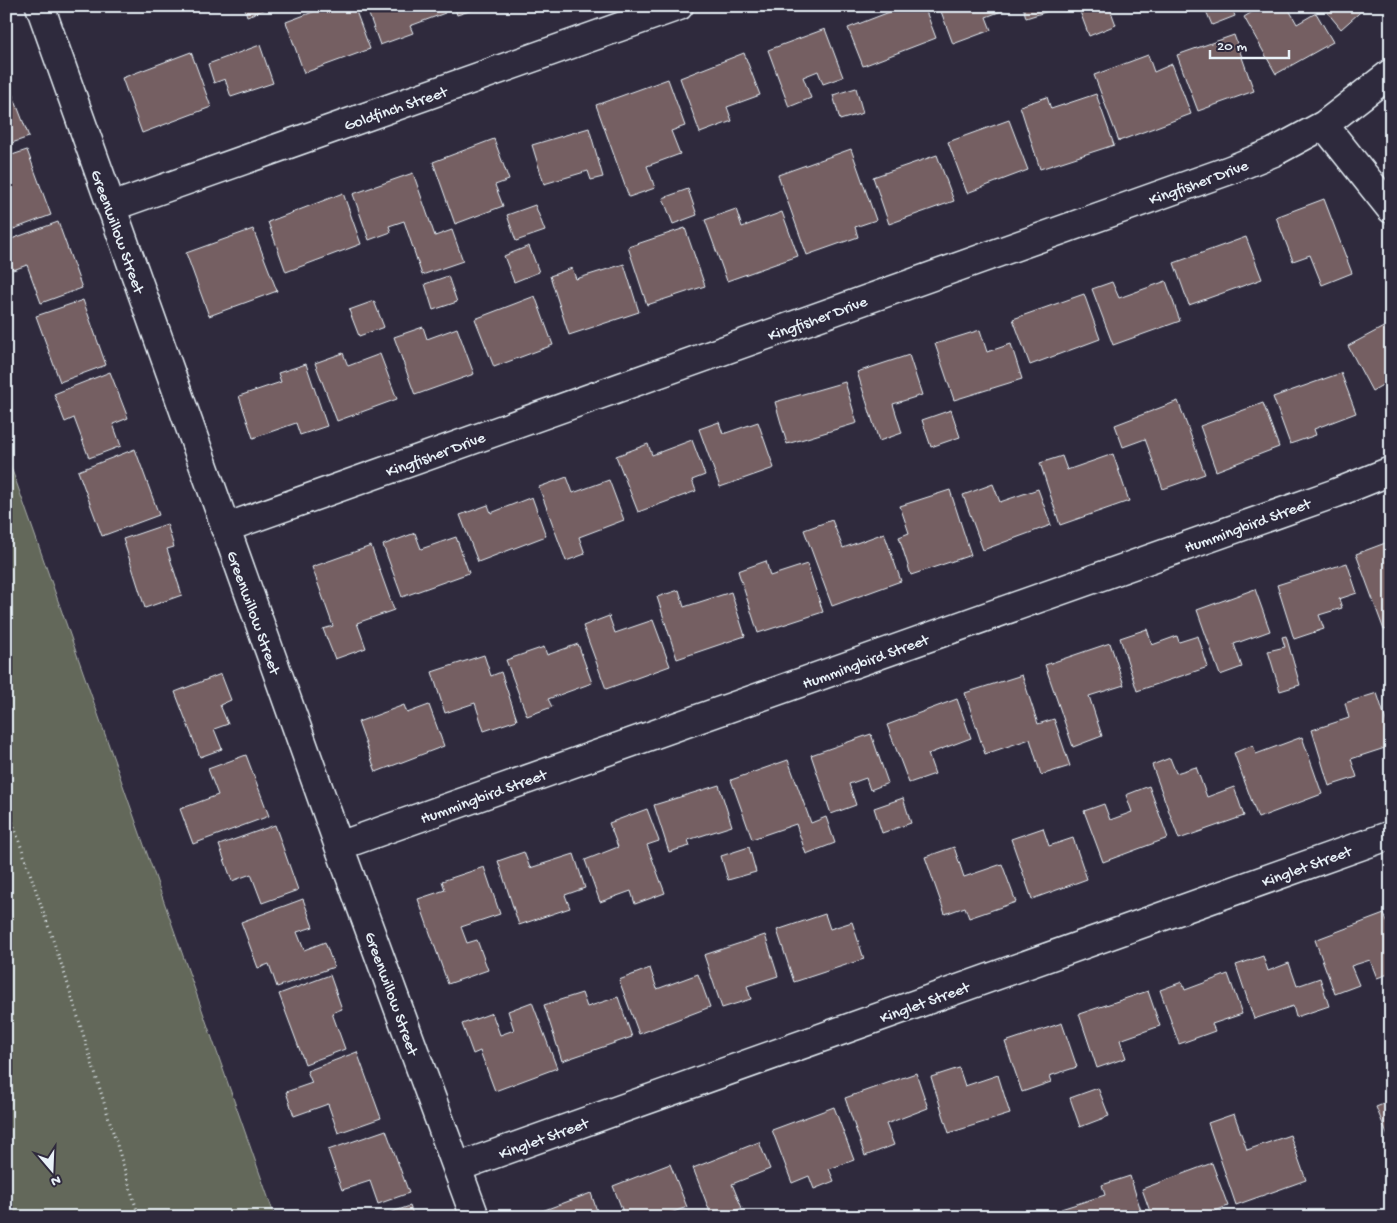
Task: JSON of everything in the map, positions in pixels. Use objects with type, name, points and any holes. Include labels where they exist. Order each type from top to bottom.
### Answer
[{"type":"street","name":"Greenwillow Street","points":[[40,6],[339,846],[475,1217]]},
{"type":"street","name":"Goldfinch Street","points":[[111,207],[679,6]]},
{"type":"street","name":"Kingfisher Drive","points":[[225,528],[1230,170],[1274,152],[1324,125],[1391,73]]},
{"type":"street","points":[[1324,125],[1391,209]]},
{"type":"street","name":"Hummingbird Street","points":[[339,846],[1327,496],[1391,471]]},
{"type":"street","name":"Kinglet Street","points":[[458,1167],[1391,835]]},
{"type":"path","points":[[6,803],[66,978],[139,1217]]},
{"type":"green space","points":[[6,453],[275,1217],[6,1217]]},
{"type":"building","points":[[244,6],[268,6],[269,8],[247,16]]},
{"type":"building","points":[[329,6],[354,6],[370,49],[304,73],[286,22]]},
{"type":"building","points":[[366,6],[443,6],[445,13],[410,26],[413,33],[380,45]]},
{"type":"building","points":[[454,6],[485,6],[457,15]]},
{"type":"building","points":[[905,6],[924,6],[936,38],[863,66],[848,28]]},
{"type":"building","points":[[939,6],[1008,6],[1009,8],[986,17],[991,30],[953,44]]},
{"type":"building","points":[[1023,6],[1058,6],[1058,8],[1026,18]]},
{"type":"building","points":[[1085,6],[1109,6],[1116,25],[1089,36],[1079,9]]},
{"type":"building","points":[[1204,6],[1231,6],[1235,16],[1212,25]]},
{"type":"building","points":[[1255,6],[1287,6],[1297,24],[1316,13],[1333,42],[1276,74],[1244,17],[1257,9]]},
{"type":"building","points":[[1322,6],[1367,6],[1341,29]]},
{"type":"building","points":[[825,29],[843,77],[823,84],[818,71],[803,77],[811,98],[789,107],[768,50]]},
{"type":"building","points":[[1234,35],[1254,91],[1198,111],[1177,55]]},
{"type":"building","points":[[260,45],[273,83],[231,97],[225,79],[214,83],[208,64]]},
{"type":"building","points":[[191,52],[211,107],[142,133],[122,78]]},
{"type":"building","points":[[744,53],[760,95],[727,107],[732,121],[700,133],[680,78]]},
{"type":"building","points":[[1148,55],[1154,72],[1172,64],[1191,114],[1119,141],[1094,75]]},
{"type":"building","points":[[6,77],[29,137],[6,145]]},
{"type":"building","points":[[668,79],[685,126],[671,131],[680,154],[647,166],[655,188],[629,197],[596,105]]},
{"type":"building","points":[[856,88],[863,113],[840,120],[833,95]]},
{"type":"building","points":[[1096,94],[1114,145],[1040,169],[1020,106],[1047,97],[1051,109]]},
{"type":"building","points":[[1009,120],[1028,170],[967,193],[948,142]]},
{"type":"building","points":[[589,128],[603,177],[591,180],[588,171],[544,184],[532,145]]},
{"type":"building","points":[[494,139],[509,180],[495,185],[503,206],[455,224],[433,162]]},
{"type":"building","points":[[851,149],[876,220],[855,227],[858,237],[807,255],[778,175]]},
{"type":"building","points":[[27,150],[51,215],[11,230],[6,217],[6,157]]},
{"type":"building","points":[[937,155],[954,201],[889,224],[873,177]]},
{"type":"building","points":[[413,173],[435,236],[452,230],[463,261],[422,275],[404,221],[389,226],[391,232],[369,240],[353,194]]},
{"type":"building","points":[[688,189],[697,215],[673,224],[663,198]]},
{"type":"building","points":[[343,193],[361,244],[286,272],[268,222]]},
{"type":"building","points":[[1324,199],[1352,273],[1322,285],[1310,255],[1293,261],[1276,217]]},
{"type":"building","points":[[535,205],[545,231],[516,241],[507,215]]},
{"type":"building","points":[[736,209],[742,227],[782,212],[798,256],[727,281],[705,220]]},
{"type":"building","points":[[58,222],[82,288],[41,303],[27,265],[13,270],[6,251],[6,241]]},
{"type":"building","points":[[685,228],[705,286],[647,305],[628,247]]},
{"type":"building","points":[[253,229],[277,291],[209,316],[186,253]]},
{"type":"building","points":[[1246,237],[1262,279],[1189,305],[1174,263]]},
{"type":"building","points":[[529,246],[539,272],[514,282],[504,256]]},
{"type":"building","points":[[624,264],[639,312],[569,335],[550,276],[572,268],[576,279]]},
{"type":"building","points":[[448,276],[457,302],[433,310],[425,284]]},
{"type":"building","points":[[1166,281],[1180,321],[1113,345],[1092,289],[1112,282],[1119,298]]},
{"type":"building","points":[[1084,294],[1100,339],[1030,365],[1013,319]]},
{"type":"building","points":[[535,296],[553,345],[494,367],[475,319]]},
{"type":"building","points":[[83,300],[106,365],[60,382],[36,316]]},
{"type":"building","points":[[374,301],[384,327],[359,336],[349,310]]},
{"type":"building","points":[[1391,323],[1391,380],[1372,391],[1348,346]]},
{"type":"building","points":[[423,327],[427,339],[457,328],[474,374],[415,395],[394,337]]},
{"type":"building","points":[[980,330],[987,352],[1011,344],[1022,379],[954,400],[935,344]]},
{"type":"building","points":[[343,353],[348,366],[380,354],[397,399],[337,421],[315,363]]},
{"type":"building","points":[[909,355],[922,395],[893,404],[902,433],[879,441],[857,372]]},
{"type":"building","points":[[306,364],[327,426],[300,435],[296,423],[253,438],[239,396],[281,382],[278,373]]},
{"type":"building","points":[[110,372],[128,418],[113,424],[121,446],[89,458],[74,418],[65,422],[54,394]]},
{"type":"building","points":[[1341,373],[1356,413],[1314,429],[1316,435],[1290,444],[1273,397]]},
{"type":"building","points":[[845,382],[857,423],[787,444],[775,402]]},
{"type":"building","points":[[1178,401],[1205,474],[1163,489],[1145,439],[1123,447],[1115,425]]},
{"type":"building","points":[[1263,403],[1279,447],[1216,471],[1200,426]]},
{"type":"building","points":[[951,410],[960,437],[931,447],[922,420]]},
{"type":"building","points":[[719,422],[723,434],[758,422],[774,468],[720,487],[699,429]]},
{"type":"building","points":[[692,440],[705,475],[692,480],[696,491],[638,512],[616,456],[648,444],[652,455]]},
{"type":"building","points":[[135,449],[159,515],[102,536],[78,471]]},
{"type":"building","points":[[1113,454],[1129,501],[1060,525],[1040,463],[1062,456],[1067,470]]},
{"type":"building","points":[[567,477],[573,493],[609,480],[624,520],[579,537],[585,554],[566,561],[539,487]]},
{"type":"building","points":[[993,484],[1000,502],[1038,489],[1051,525],[983,550],[963,495]]},
{"type":"building","points":[[950,490],[971,555],[911,575],[899,537],[909,533],[900,506]]},
{"type":"building","points":[[532,497],[546,536],[478,562],[460,515],[488,505],[491,513]]},
{"type":"building","points":[[832,520],[843,548],[884,533],[901,581],[832,606],[804,530]]},
{"type":"building","points":[[167,524],[174,547],[167,549],[182,595],[145,608],[123,539]]},
{"type":"building","points":[[415,533],[421,549],[456,537],[469,573],[402,597],[383,545]]},
{"type":"building","points":[[1388,542],[1391,548],[1391,628],[1384,630],[1356,554]]},
{"type":"building","points":[[371,546],[394,610],[357,623],[366,648],[335,659],[323,629],[333,626],[312,567]]},
{"type":"building","points":[[766,561],[770,576],[807,564],[823,612],[758,633],[738,571]]},
{"type":"building","points":[[1347,563],[1357,593],[1339,599],[1342,608],[1319,615],[1324,629],[1294,639],[1277,585]]},
{"type":"building","points":[[1255,589],[1270,631],[1234,644],[1242,667],[1220,675],[1197,610]]},
{"type":"building","points":[[679,590],[684,607],[731,592],[745,636],[677,659],[657,597]]},
{"type":"building","points":[[609,616],[615,633],[653,620],[670,666],[606,689],[583,626]]},
{"type":"building","points":[[1147,629],[1152,645],[1177,636],[1179,642],[1198,636],[1208,667],[1137,691],[1120,638]]},
{"type":"building","points":[[1286,636],[1300,685],[1280,691],[1268,651],[1285,647],[1282,637]]},
{"type":"building","points":[[1110,643],[1124,685],[1089,696],[1102,736],[1073,747],[1045,665]]},
{"type":"building","points":[[578,644],[592,683],[548,699],[552,707],[527,716],[506,660],[544,647],[547,655]]},
{"type":"building","points":[[484,655],[491,676],[501,672],[517,720],[484,731],[475,703],[445,713],[432,672]]},
{"type":"building","points":[[221,674],[231,700],[220,705],[228,724],[214,729],[222,749],[200,757],[175,692]]},
{"type":"building","points":[[1022,675],[1038,724],[1054,719],[1070,766],[1041,775],[1030,739],[985,754],[965,693]]},
{"type":"building","points":[[1377,693],[1391,736],[1391,746],[1351,759],[1357,777],[1329,786],[1312,730],[1349,718],[1345,703]]},
{"type":"building","points":[[957,699],[971,738],[928,754],[935,774],[909,783],[887,725]]},
{"type":"building","points":[[404,705],[407,713],[429,705],[444,746],[376,772],[358,722]]},
{"type":"building","points":[[871,734],[888,783],[870,790],[866,778],[849,784],[856,805],[831,814],[811,755]]},
{"type":"building","points":[[1302,737],[1322,794],[1258,818],[1234,753],[1253,745],[1256,754]]},
{"type":"building","points":[[246,755],[269,816],[193,844],[180,809],[218,795],[208,769]]},
{"type":"building","points":[[1170,758],[1176,773],[1196,767],[1207,797],[1234,787],[1244,816],[1179,839],[1152,765]]},
{"type":"building","points":[[788,760],[811,823],[826,817],[835,843],[806,854],[796,824],[752,839],[731,780]]},
{"type":"building","points":[[719,785],[732,826],[688,840],[690,846],[669,852],[654,805]]},
{"type":"building","points":[[1149,786],[1168,838],[1103,862],[1084,811],[1104,804],[1110,820],[1132,812],[1126,795]]},
{"type":"building","points":[[903,798],[911,823],[882,833],[874,808]]},
{"type":"building","points":[[647,809],[659,841],[647,845],[665,893],[635,904],[631,891],[600,902],[585,860],[618,847],[609,823]]},
{"type":"building","points":[[275,825],[298,890],[262,903],[251,874],[232,881],[219,845]]},
{"type":"building","points":[[1043,828],[1049,846],[1073,838],[1087,879],[1032,899],[1011,839]]},
{"type":"building","points":[[749,847],[756,872],[728,880],[721,856]]},
{"type":"building","points":[[954,847],[964,877],[1002,864],[1016,902],[969,918],[965,907],[945,914],[925,857]]},
{"type":"building","points":[[524,852],[530,868],[574,854],[585,888],[565,895],[570,908],[519,925],[498,861]]},
{"type":"building","points":[[484,867],[500,914],[461,927],[467,943],[477,940],[488,970],[448,984],[418,899],[445,890],[442,881]]},
{"type":"building","points":[[303,899],[313,927],[297,932],[304,950],[325,942],[334,967],[277,987],[269,964],[258,968],[241,922]]},
{"type":"building","points":[[825,914],[830,929],[852,922],[864,959],[794,982],[777,930]]},
{"type":"building","points":[[1384,914],[1391,932],[1391,973],[1377,978],[1370,960],[1351,966],[1359,985],[1335,994],[1315,940]]},
{"type":"building","points":[[765,935],[778,976],[747,986],[751,999],[722,1008],[704,955]]},
{"type":"building","points":[[1263,956],[1268,971],[1289,963],[1297,986],[1320,978],[1329,1006],[1296,1017],[1293,1006],[1254,1019],[1236,965]]},
{"type":"building","points":[[650,968],[657,989],[698,974],[710,1007],[639,1034],[619,980]]},
{"type":"building","points":[[1228,974],[1242,1014],[1212,1024],[1215,1031],[1179,1044],[1160,990],[1182,982],[1185,990]]},
{"type":"building","points":[[330,975],[342,1009],[332,1013],[345,1049],[305,1064],[279,994]]},
{"type":"building","points":[[1148,991],[1160,1026],[1120,1040],[1126,1058],[1097,1068],[1079,1014]]},
{"type":"building","points":[[582,993],[587,1007],[618,997],[632,1037],[562,1061],[544,1005]]},
{"type":"building","points":[[532,1002],[557,1068],[495,1091],[480,1051],[473,1054],[462,1024],[492,1013],[500,1035],[514,1030],[508,1011]]},
{"type":"building","points":[[1062,1023],[1077,1067],[1049,1076],[1051,1082],[1022,1092],[1005,1042]]},
{"type":"building","points":[[357,1052],[381,1118],[338,1133],[328,1104],[294,1116],[286,1092],[312,1083],[307,1071]]},
{"type":"building","points":[[959,1068],[965,1086],[998,1075],[1010,1114],[949,1133],[931,1077]]},
{"type":"building","points":[[916,1073],[928,1108],[886,1124],[894,1145],[865,1156],[845,1098]]},
{"type":"building","points":[[1098,1088],[1109,1116],[1080,1127],[1070,1098]]},
{"type":"building","points":[[1391,1101],[1391,1144],[1376,1107]]},
{"type":"building","points":[[834,1107],[854,1160],[829,1169],[834,1181],[814,1189],[809,1176],[792,1183],[772,1130]]},
{"type":"building","points":[[1234,1114],[1247,1150],[1290,1135],[1306,1180],[1236,1205],[1208,1123]]},
{"type":"building","points":[[386,1130],[409,1193],[378,1204],[370,1181],[342,1190],[328,1150]]},
{"type":"building","points":[[759,1142],[770,1169],[732,1184],[742,1208],[720,1217],[712,1217],[693,1168]]},
{"type":"building","points":[[1212,1163],[1228,1206],[1200,1217],[1152,1217],[1142,1189]]},
{"type":"building","points":[[670,1164],[687,1207],[660,1217],[625,1217],[613,1186]]},
{"type":"building","points":[[1130,1176],[1143,1217],[1064,1217],[1061,1209],[1105,1195],[1102,1185]]},
{"type":"building","points":[[591,1193],[599,1217],[532,1217],[531,1215]]},
{"type":"building","points":[[410,1206],[414,1217],[377,1217]]}]
